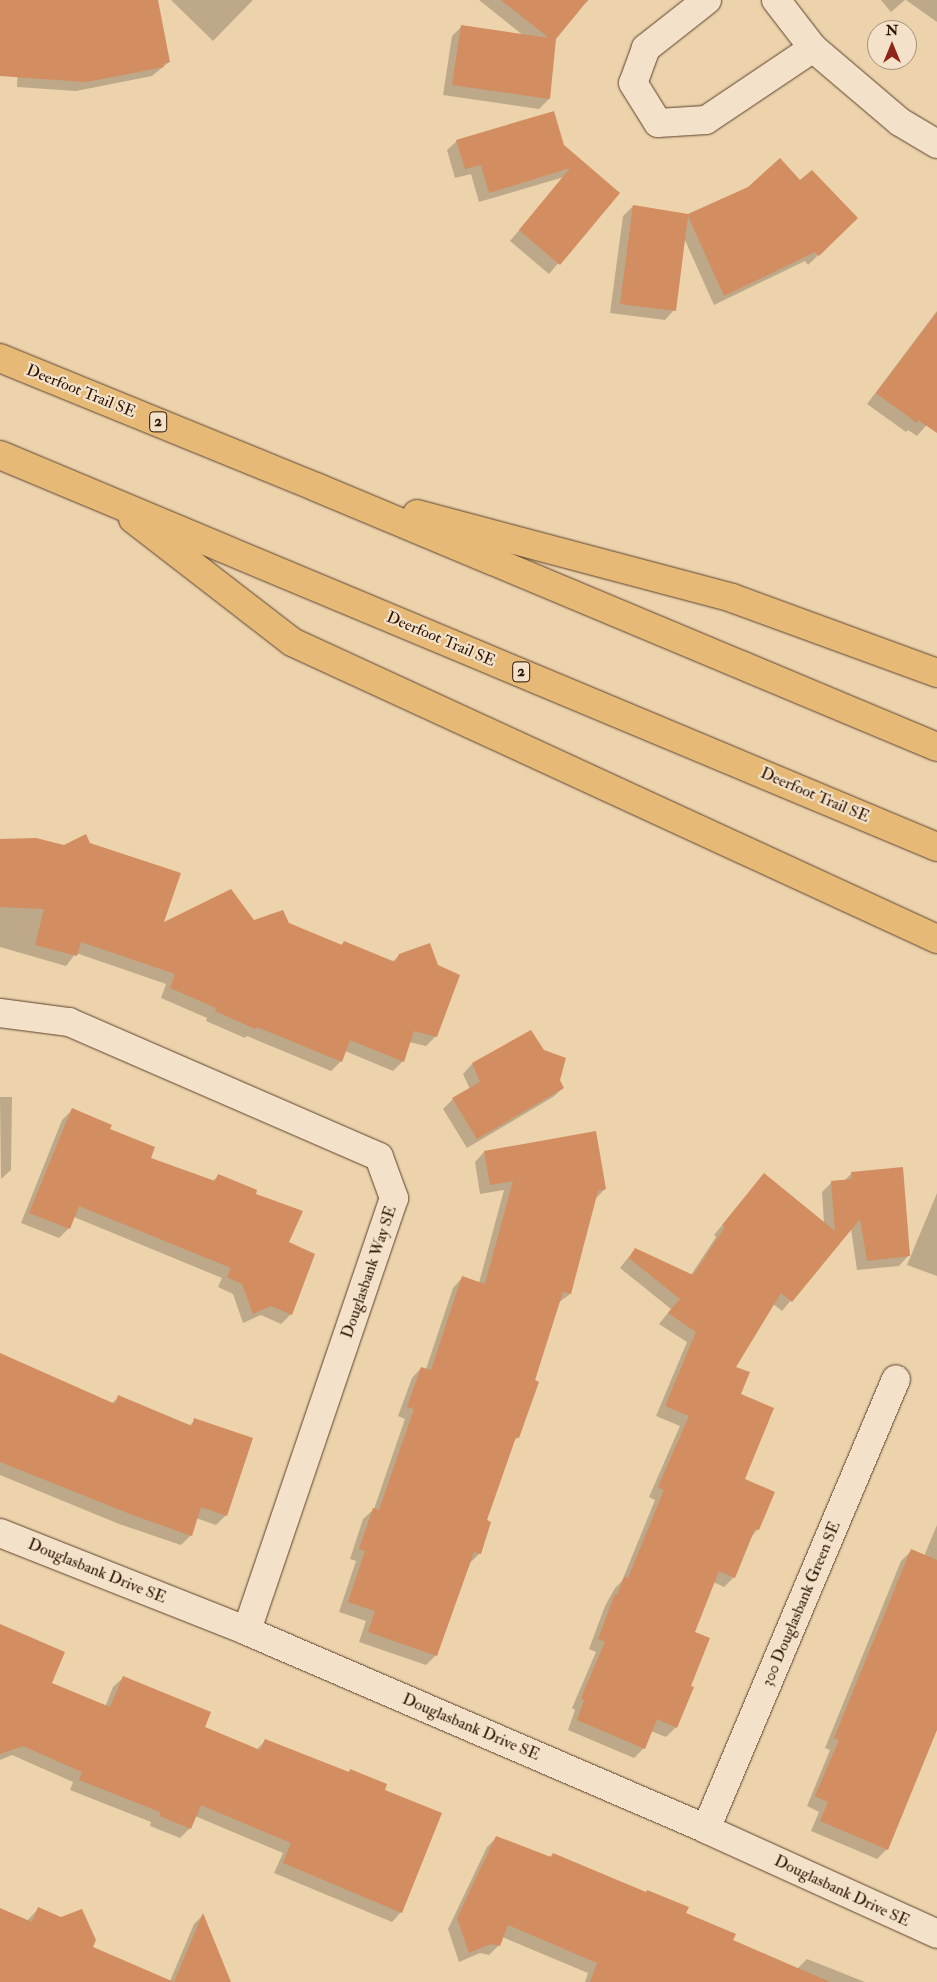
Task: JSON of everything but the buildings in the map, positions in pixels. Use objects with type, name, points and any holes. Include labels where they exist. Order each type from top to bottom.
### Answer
[{"type":"highway","name":"Deerfoot Trail SE","points":[[0,358],[316,487],[937,748]]},
{"type":"highway","name":"Deerfoot Trail SE","points":[[0,455],[937,847]]},
{"type":"highway","points":[[316,487],[732,598],[937,673]]},
{"type":"highway","points":[[104,497],[292,642],[937,940]]},
{"type":"street","points":[[707,0],[646,48],[633,83],[658,123],[706,120],[813,48]]},
{"type":"street","points":[[776,0],[813,48],[900,122],[937,144]]},
{"type":"street","name":"Douglasbank Way SE","points":[[0,1013],[70,1022],[379,1157],[394,1198],[247,1631]]},
{"type":"street","name":"300 Douglasbank Green SE","points":[[706,1828],[896,1380]]},
{"type":"street","name":"Douglasbank Drive SE","points":[[0,1533],[247,1631],[706,1828],[937,1934]]}]
